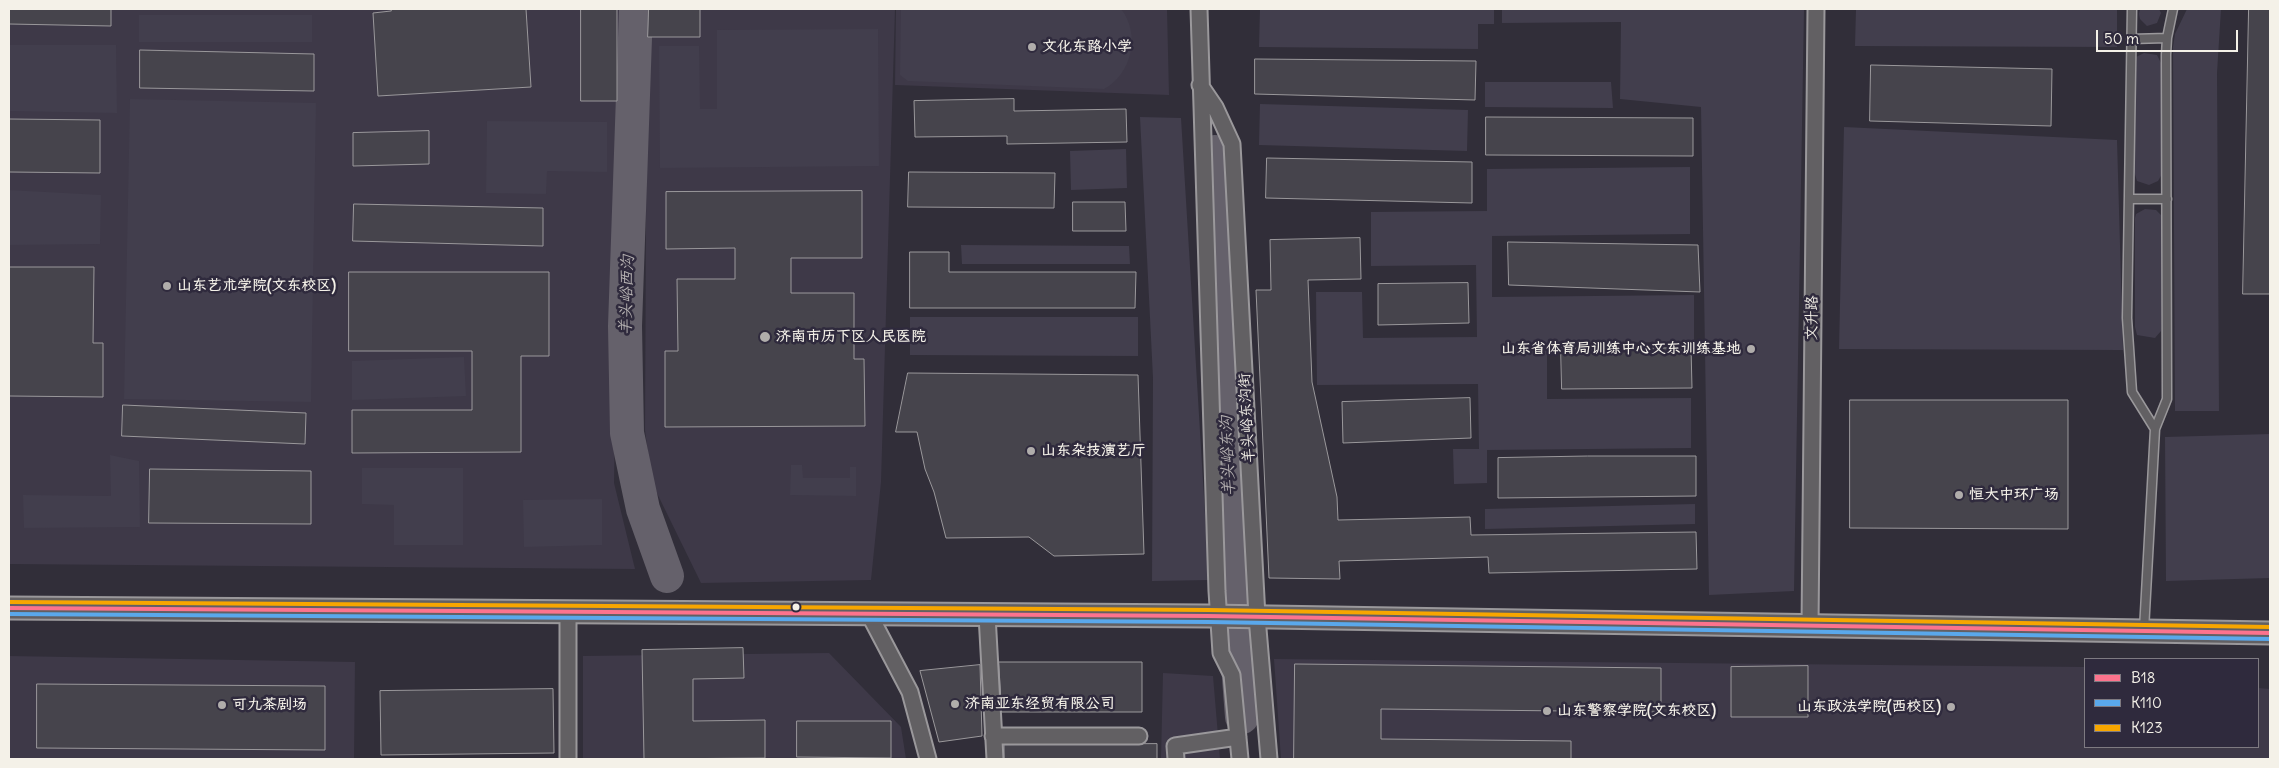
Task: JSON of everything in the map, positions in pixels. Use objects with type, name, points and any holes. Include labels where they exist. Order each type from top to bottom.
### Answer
[{"type":"main road","points":[[9,608],[1257,617],[2270,633]]},
{"type":"street","points":[[1199,9],[1219,617],[1221,652],[1232,675],[1240,759]]},
{"type":"street","name":"文升路","points":[[1810,626],[1816,9]]},
{"type":"street","name":"羊头峪东沟街","points":[[1200,85],[1214,107],[1232,144],[1257,617],[1269,759]]},
{"type":"street","points":[[568,612],[568,759]]},
{"type":"street","points":[[869,614],[910,692],[928,759]]},
{"type":"street","points":[[987,615],[995,759]]},
{"type":"street","points":[[993,736],[1139,736]]},
{"type":"street","points":[[1176,759],[1175,746],[1238,737]]},
{"type":"lane","points":[[2132,9],[2127,318],[2132,392],[2155,429]]},
{"type":"lane","points":[[2144,632],[2155,429],[2167,399],[2167,38],[2173,9]]},
{"type":"lane","points":[[2131,39],[2167,38]]},
{"type":"lane","points":[[2129,198],[2167,200]]},
{"type":"shaded area","points":[[9,9],[621,9],[614,483],[635,569],[9,564]]},
{"type":"shaded area","name":"济南市历下区人民医院","points":[[647,9],[895,9],[881,482],[871,580],[701,583],[652,483],[645,430]]},
{"type":"shaded area","name":"文化东路小学","points":[[896,9],[1167,9],[1169,95],[895,85]]},
{"type":"shaded area","name":"文化东路小学","points":[[901,9],[1121,9],[1131,30],[1132,41],[1127,64],[1114,82],[1104,89],[908,81],[900,75]]},
{"type":"shaded area","points":[[1260,9],[1494,9],[1494,24],[1478,24],[1478,49],[1259,47]]},
{"type":"shaded area","name":"山东省体育局训练中心文东训练基地","points":[[1502,9],[1804,9],[1794,591],[1709,595],[1701,107],[1620,99],[1621,22],[1502,23]]},
{"type":"shaded area","points":[[1856,9],[2117,9],[2117,47],[1855,46]]},
{"type":"shaded area","points":[[2140,9],[2159,9],[2161,13],[2157,23],[2147,26],[2140,19]]},
{"type":"shaded area","points":[[2187,9],[2221,9],[2217,73],[2219,411],[2175,411],[2173,47],[2175,34]]},
{"type":"shaded area","points":[[139,15],[312,15],[312,42],[139,42]]},
{"type":"shaded area","points":[[878,29],[879,166],[660,168],[659,46],[699,46],[700,109],[717,109],[717,30]]},
{"type":"shaded area","points":[[9,45],[116,45],[117,113],[9,111]]},
{"type":"shaded area","points":[[2144,53],[2157,55],[2161,63],[2162,174],[2158,181],[2149,185],[2137,181],[2134,171],[2134,64],[2136,57]]},
{"type":"shaded area","points":[[1485,82],[1611,82],[1613,108],[1485,107]]},
{"type":"shaded area","points":[[130,99],[316,103],[311,402],[124,399]]},
{"type":"shaded area","points":[[1260,104],[1468,110],[1467,151],[1259,145]]},
{"type":"shaded area","points":[[1140,117],[1181,118],[1209,580],[1152,581],[1153,378]]},
{"type":"shaded area","points":[[487,121],[607,122],[607,172],[547,171],[546,194],[486,193]]},
{"type":"shaded area","points":[[1844,127],[2117,140],[2123,350],[1839,349]]},
{"type":"shaded area","points":[[1126,149],[1127,188],[1071,190],[1070,151]]},
{"type":"shaded area","points":[[1690,167],[1690,234],[1492,236],[1492,297],[1694,295],[1694,342],[1547,343],[1547,399],[1691,398],[1691,448],[1487,450],[1487,483],[1454,484],[1453,449],[1479,449],[1478,384],[1317,385],[1316,292],[1362,292],[1363,338],[1477,337],[1476,265],[1371,266],[1371,212],[1487,211],[1487,169]]},
{"type":"shaded area","points":[[9,190],[101,195],[100,244],[9,245]]},
{"type":"shaded area","points":[[2145,209],[2156,210],[2162,216],[2161,331],[2155,338],[2137,335],[2135,327],[2135,218],[2136,214]]},
{"type":"shaded area","points":[[961,245],[1129,246],[1130,264],[962,264]]},
{"type":"shaded area","points":[[910,317],[1138,317],[1138,356],[910,355]]},
{"type":"shaded area","points":[[464,357],[466,396],[352,400],[352,361]]},
{"type":"shaded area","points":[[2270,434],[2270,578],[2166,581],[2165,437]]},
{"type":"shaded area","points":[[110,455],[139,461],[140,527],[24,528],[23,495],[111,496]]},
{"type":"shaded area","points":[[791,465],[802,465],[803,478],[850,478],[850,467],[856,467],[856,496],[790,495]]},
{"type":"shaded area","points":[[362,468],[463,468],[463,545],[394,545],[394,505],[362,504]]},
{"type":"shaded area","points":[[602,499],[602,545],[524,547],[523,500]]},
{"type":"shaded area","points":[[1695,504],[1695,524],[1485,529],[1485,509]]},
{"type":"shaded area","points":[[829,653],[901,727],[906,759],[583,759],[583,656]]},
{"type":"shaded area","points":[[9,656],[355,662],[354,759],[9,759]]},
{"type":"shaded area","name":"山东警察学院(文东校区)","points":[[1274,659],[2084,667],[2084,748],[2259,748],[2259,688],[2270,689],[2270,759],[1281,759]]},
{"type":"shaded area","points":[[1163,673],[1213,676],[1220,759],[1161,759]]},
{"type":"building","points":[[9,9],[111,9],[111,26],[9,24]]},
{"type":"building","points":[[391,9],[526,9],[531,87],[378,96],[373,13],[391,11]]},
{"type":"building","points":[[581,9],[617,9],[617,101],[581,101]]},
{"type":"building","points":[[649,9],[700,9],[700,37],[648,37]]},
{"type":"building","points":[[2249,9],[2270,9],[2270,294],[2243,294]]},
{"type":"building","points":[[140,50],[314,54],[314,91],[140,88]]},
{"type":"building","points":[[1255,59],[1476,61],[1475,100],[1255,94]]},
{"type":"building","points":[[1871,65],[2052,69],[2051,126],[1870,121]]},
{"type":"building","points":[[1014,99],[1014,111],[1126,109],[1127,142],[1007,144],[1007,136],[915,137],[914,101]]},
{"type":"building","points":[[1486,117],[1693,118],[1693,156],[1486,155]]},
{"type":"building","points":[[9,119],[100,120],[100,173],[9,172]]},
{"type":"building","points":[[429,131],[429,164],[353,166],[353,133]]},
{"type":"building","points":[[1267,158],[1472,162],[1472,203],[1266,198]]},
{"type":"building","points":[[909,172],[1055,173],[1054,208],[908,207]]},
{"type":"building","points":[[862,191],[862,258],[791,258],[791,293],[854,293],[854,359],[864,359],[865,426],[665,427],[665,351],[678,351],[677,279],[735,279],[735,248],[666,249],[666,192]]},
{"type":"building","points":[[1073,202],[1125,202],[1126,231],[1073,231]]},
{"type":"building","points":[[354,204],[543,208],[543,246],[353,241]]},
{"type":"building","points":[[1360,238],[1361,279],[1308,280],[1312,382],[1337,497],[1338,520],[1470,517],[1471,535],[1696,532],[1697,569],[1489,573],[1488,557],[1339,561],[1340,579],[1269,578],[1256,290],[1271,290],[1270,240]]},
{"type":"building","points":[[1508,242],[1698,245],[1700,292],[1509,285]]},
{"type":"building","points":[[910,252],[949,252],[949,272],[1136,272],[1135,308],[910,308]]},
{"type":"building","points":[[9,267],[94,267],[93,343],[103,343],[103,397],[9,396]]},
{"type":"building","points":[[349,272],[549,272],[549,356],[521,356],[521,452],[352,453],[352,410],[472,410],[472,351],[349,351]]},
{"type":"building","points":[[1468,283],[1469,323],[1378,325],[1378,284]]},
{"type":"building","points":[[1561,348],[1691,348],[1692,388],[1562,389]]},
{"type":"building","name":"山东杂技演艺厅","points":[[908,373],[1138,375],[1144,554],[1054,556],[1029,537],[946,538],[934,492],[925,469],[917,432],[896,432]]},
{"type":"building","points":[[1470,398],[1471,438],[1343,443],[1342,402]]},
{"type":"building","name":"恒大中环广场","points":[[1850,400],[2068,400],[2068,529],[1850,528]]},
{"type":"building","points":[[123,405],[306,413],[305,444],[122,436]]},
{"type":"building","points":[[1696,456],[1696,496],[1498,498],[1498,458]]},
{"type":"building","points":[[150,469],[311,471],[311,524],[149,523]]},
{"type":"building","points":[[743,648],[744,678],[693,679],[693,721],[765,720],[765,758],[644,759],[642,650]]},
{"type":"building","points":[[999,662],[1142,662],[1142,712],[1002,712]]},
{"type":"building","points":[[1295,664],[1661,668],[1661,712],[1381,709],[1381,739],[1571,741],[1571,759],[1294,759]]},
{"type":"building","name":"济南亚东经贸有限公司","points":[[980,665],[982,736],[939,742],[920,671]]},
{"type":"building","points":[[1808,666],[1808,717],[1731,717],[1731,667]]},
{"type":"building","points":[[37,684],[325,686],[325,750],[37,748]]},
{"type":"building","points":[[553,689],[554,753],[381,755],[380,691]]},
{"type":"building","points":[[797,721],[891,721],[891,758],[797,757]]},
{"type":"building","points":[[1157,744],[1157,759],[1004,759],[1004,745]]},
{"type":"waterway","name":"羊头峪西沟","points":[[636,9],[625,326],[627,433],[643,509],[667,576]]},
{"type":"waterway","name":"羊头峪东沟","points":[[1215,152],[1236,639],[1242,717]]},
{"type":"transit line","name":"K123","points":[[9,602],[1208,610],[2270,627]]},
{"type":"transit line","name":"B18","points":[[9,608],[1208,616],[2270,633]]},
{"type":"transit line","name":"K110","points":[[9,614],[1208,622],[2270,639]]},
{"type":"place","name":"文化东路小学","points":[[1032,47]]},
{"type":"place","name":"山东艺术学院(文东校区)","points":[[167,286]]},
{"type":"place","name":"济南市历下区人民医院","points":[[765,337]]},
{"type":"place","name":"山东省体育局训练中心文东训练基地","points":[[1751,349]]},
{"type":"place","name":"山东杂技演艺厅","points":[[1031,451]]},
{"type":"place","name":"恒大中环广场","points":[[1959,495]]},
{"type":"place","name":"济南亚东经贸有限公司","points":[[955,704]]},
{"type":"place","name":"可九茶剧场","points":[[222,705]]},
{"type":"place","name":"山东政法学院(西校区)","points":[[1951,707]]},
{"type":"place","name":"山东警察学院(文东校区)","points":[[1547,711]]}]
